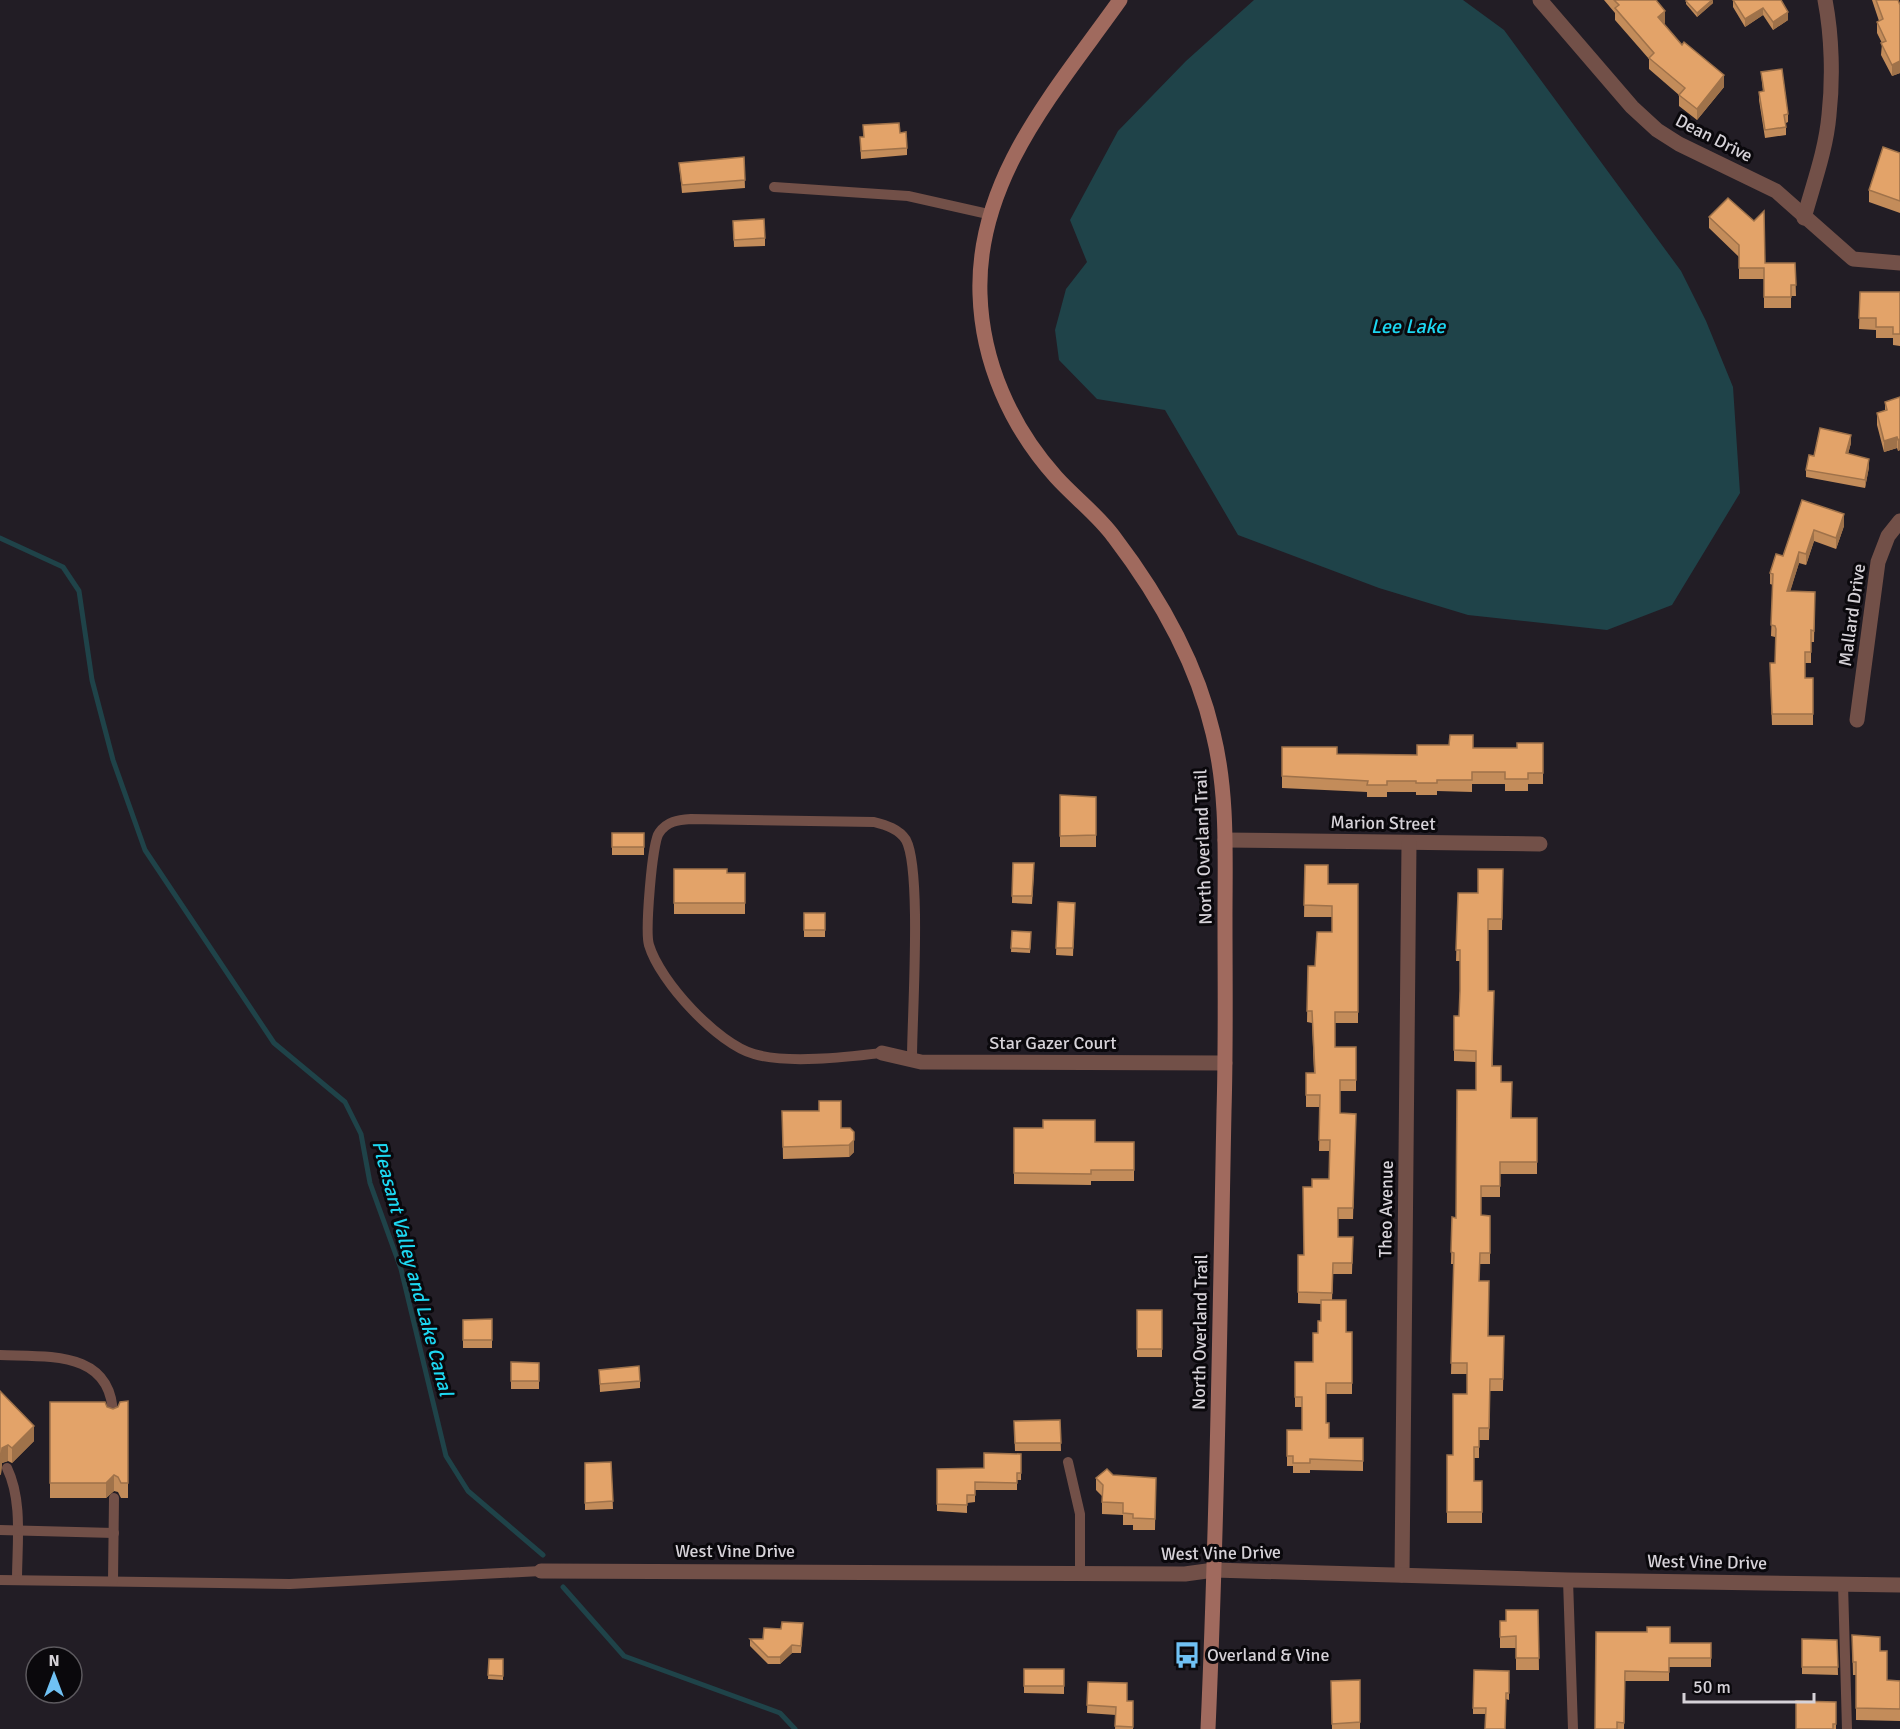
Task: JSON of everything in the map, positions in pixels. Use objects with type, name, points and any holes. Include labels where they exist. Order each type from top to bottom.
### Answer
[{"type":"main road","name":"North Overland Trail","points":[[1120,0],[1036,119],[1010,162],[988,214],[981,258],[980,298],[990,357],[1007,408],[1028,441],[1056,477],[1111,532],[1164,609],[1190,661],[1212,729],[1222,776],[1225,840],[1225,1063],[1214,1570],[1208,1729]]},
{"type":"street","name":"Dean Drive","points":[[1539,0],[1632,107],[1657,130],[1679,144],[1776,191],[1803,218],[1853,260],[1900,263]]},
{"type":"street","points":[[1803,218],[1824,146],[1829,115],[1829,21],[1825,0]]},
{"type":"street","name":"Mallard Drive","points":[[1857,720],[1878,562],[1888,536],[1900,521]]},
{"type":"street","name":"Marion Street","points":[[1225,840],[1540,844]]},
{"type":"street","name":"Theo Avenue","points":[[1402,1575],[1409,843]]},
{"type":"street","name":"Star Gazer Court","points":[[882,1053],[912,1058],[921,1062],[1225,1063]]},
{"type":"street","name":"West Vine Drive","points":[[542,1570],[1185,1574],[1214,1570],[1568,1580],[1900,1585]]},
{"type":"lane","points":[[774,187],[908,196],[988,214]]},
{"type":"lane","points":[[882,1053],[842,1058],[775,1057],[756,1055],[720,1037],[665,975],[649,944],[648,912],[655,842],[663,828],[676,820],[691,819],[874,822],[887,825],[903,836],[910,856],[914,892],[912,1058]]},
{"type":"lane","points":[[0,1355],[57,1358],[90,1365],[103,1378],[113,1404],[113,1417]]},
{"type":"lane","points":[[1068,1462],[1080,1514],[1080,1573]]},
{"type":"lane","points":[[7,1468],[14,1481],[17,1580]]},
{"type":"lane","points":[[113,1581],[114,1498]]},
{"type":"lane","points":[[0,1530],[114,1533]]},
{"type":"lane","points":[[0,1580],[290,1584],[542,1570]]},
{"type":"lane","points":[[1568,1580],[1573,1729]]},
{"type":"lane","points":[[1843,1584],[1847,1729]]},
{"type":"water","name":"Lee Lake","points":[[1254,0],[1463,0],[1504,30],[1681,271],[1706,321],[1733,387],[1740,493],[1672,605],[1607,630],[1468,615],[1379,588],[1238,535],[1165,410],[1097,399],[1059,360],[1055,330],[1066,289],[1087,262],[1070,220],[1118,131],[1186,61]]},
{"type":"building","points":[[1614,0],[1656,0],[1665,11],[1658,17],[1682,45],[1684,42],[1724,75],[1697,109],[1679,95],[1685,88],[1649,58],[1654,53],[1615,8],[1619,5]]},
{"type":"building","points":[[1687,0],[1712,0],[1697,13]]},
{"type":"building","points":[[1733,0],[1781,0],[1788,12],[1773,22],[1763,8],[1745,19]]},
{"type":"building","points":[[1876,0],[1898,0],[1900,5],[1900,61],[1892,65],[1881,43],[1886,41],[1877,22],[1883,19]]},
{"type":"building","points":[[1782,69],[1788,114],[1784,115],[1786,127],[1765,130],[1759,92],[1764,91],[1761,72]]},
{"type":"building","points":[[899,123],[900,133],[906,132],[907,148],[861,151],[860,137],[864,137],[863,125]]},
{"type":"building","points":[[1883,147],[1900,153],[1900,201],[1869,190]]},
{"type":"building","points":[[744,157],[745,180],[682,185],[679,163]]},
{"type":"building","points":[[1728,198],[1754,221],[1764,211],[1765,263],[1795,263],[1796,285],[1791,285],[1791,297],[1764,297],[1764,268],[1739,268],[1739,245],[1709,217]]},
{"type":"building","points":[[764,219],[765,238],[734,240],[733,221]]},
{"type":"building","points":[[1860,292],[1900,292],[1900,334],[1893,334],[1893,327],[1876,327],[1876,318],[1859,318]]},
{"type":"building","points":[[1900,397],[1900,439],[1898,440],[1897,437],[1884,441],[1877,413],[1887,410],[1885,402]]},
{"type":"building","points":[[1820,428],[1851,435],[1846,453],[1869,459],[1865,480],[1806,470],[1809,455],[1814,456]]},
{"type":"building","points":[[1802,500],[1844,514],[1836,538],[1814,530],[1806,554],[1799,552],[1787,591],[1815,592],[1811,652],[1805,652],[1805,678],[1813,678],[1813,714],[1772,714],[1770,663],[1775,663],[1776,629],[1771,625],[1773,574],[1770,573],[1776,554],[1783,556]]},
{"type":"building","points":[[1450,735],[1473,735],[1473,748],[1517,748],[1517,743],[1543,743],[1543,773],[1528,773],[1528,779],[1505,779],[1505,772],[1472,772],[1472,780],[1437,780],[1437,783],[1387,781],[1387,785],[1367,785],[1368,781],[1282,776],[1282,747],[1337,747],[1337,754],[1417,755],[1417,745],[1449,745]]},
{"type":"building","points":[[1060,795],[1096,797],[1096,835],[1060,836]]},
{"type":"building","points":[[612,833],[644,833],[644,847],[612,847]]},
{"type":"building","points":[[1013,863],[1034,863],[1032,896],[1012,896]]},
{"type":"building","points":[[1305,865],[1328,865],[1328,884],[1358,884],[1358,1012],[1335,1012],[1335,1047],[1356,1047],[1356,1080],[1340,1080],[1340,1113],[1356,1114],[1353,1208],[1338,1208],[1338,1237],[1353,1237],[1352,1263],[1333,1263],[1332,1293],[1298,1292],[1298,1255],[1304,1255],[1303,1187],[1312,1187],[1312,1179],[1329,1179],[1330,1140],[1319,1140],[1320,1095],[1306,1095],[1306,1073],[1315,1073],[1312,1011],[1307,1011],[1308,966],[1315,966],[1317,932],[1332,932],[1332,906],[1304,905]]},
{"type":"building","points":[[674,869],[727,869],[727,873],[745,873],[745,903],[674,903]]},
{"type":"building","points":[[1478,869],[1503,869],[1502,919],[1488,919],[1488,991],[1494,991],[1492,1066],[1501,1066],[1501,1082],[1512,1082],[1511,1118],[1537,1118],[1537,1162],[1500,1162],[1500,1186],[1481,1186],[1481,1215],[1490,1216],[1490,1253],[1480,1253],[1479,1281],[1489,1281],[1488,1336],[1504,1336],[1503,1379],[1490,1379],[1489,1428],[1479,1428],[1479,1447],[1474,1447],[1474,1481],[1482,1481],[1482,1512],[1447,1512],[1447,1455],[1453,1455],[1453,1394],[1467,1394],[1467,1363],[1451,1363],[1454,1253],[1451,1252],[1452,1217],[1456,1218],[1457,1090],[1476,1090],[1476,1051],[1454,1050],[1454,1016],[1459,1016],[1460,991],[1460,950],[1456,950],[1458,893],[1478,893]]},
{"type":"building","points":[[1058,902],[1075,903],[1073,948],[1056,948]]},
{"type":"building","points":[[804,913],[825,913],[825,930],[804,930]]},
{"type":"building","points":[[1012,931],[1031,932],[1030,949],[1011,948]]},
{"type":"building","points":[[819,1101],[841,1101],[841,1128],[850,1128],[854,1132],[854,1140],[849,1145],[783,1147],[782,1111],[819,1111]]},
{"type":"building","points":[[1043,1120],[1095,1120],[1095,1142],[1134,1142],[1134,1170],[1091,1170],[1091,1174],[1014,1173],[1014,1128],[1043,1128]]},
{"type":"building","points":[[1321,1300],[1346,1300],[1346,1332],[1352,1332],[1352,1383],[1326,1383],[1326,1423],[1329,1423],[1329,1438],[1363,1438],[1363,1461],[1310,1459],[1310,1463],[1293,1463],[1293,1456],[1287,1456],[1287,1430],[1302,1430],[1302,1397],[1295,1397],[1295,1362],[1313,1362],[1313,1333],[1318,1333],[1318,1321],[1321,1321]]},
{"type":"building","points":[[1137,1310],[1162,1310],[1162,1349],[1137,1349]]},
{"type":"building","points":[[492,1319],[492,1340],[463,1340],[463,1320]]},
{"type":"building","points":[[511,1362],[539,1363],[539,1381],[511,1381]]},
{"type":"building","points":[[639,1366],[640,1381],[600,1384],[599,1370]]},
{"type":"building","points":[[0,1391],[34,1426],[12,1448],[8,1445],[2,1448],[0,1460]]},
{"type":"building","points":[[128,1401],[128,1483],[121,1483],[114,1475],[106,1483],[50,1483],[50,1402],[105,1402],[107,1407],[113,1409],[118,1407],[120,1402]]},
{"type":"building","points":[[1060,1420],[1061,1443],[1015,1443],[1014,1421]]},
{"type":"building","points":[[984,1453],[1021,1454],[1021,1473],[1017,1473],[1017,1483],[975,1482],[975,1495],[967,1495],[967,1505],[937,1504],[937,1469],[984,1468]]},
{"type":"building","points":[[611,1462],[613,1501],[585,1503],[585,1463]]},
{"type":"building","points":[[1107,1469],[1113,1475],[1156,1478],[1155,1519],[1133,1518],[1133,1514],[1123,1513],[1123,1503],[1102,1502],[1103,1485],[1096,1478]]},
{"type":"building","points":[[1506,1610],[1538,1610],[1539,1658],[1516,1658],[1516,1636],[1500,1637],[1500,1621],[1506,1621]]},
{"type":"building","points":[[782,1622],[803,1623],[801,1646],[792,1645],[780,1657],[768,1657],[750,1639],[763,1639],[764,1628],[781,1629]]},
{"type":"building","points":[[1647,1627],[1670,1627],[1670,1643],[1711,1643],[1711,1658],[1669,1658],[1669,1672],[1625,1671],[1624,1723],[1617,1722],[1617,1729],[1595,1729],[1596,1632],[1647,1632]]},
{"type":"building","points":[[1852,1635],[1880,1637],[1880,1651],[1887,1651],[1887,1680],[1900,1681],[1900,1709],[1856,1708],[1856,1662],[1853,1662]]},
{"type":"building","points":[[1802,1639],[1837,1640],[1838,1667],[1802,1667]]},
{"type":"building","points":[[489,1659],[503,1659],[503,1676],[488,1675]]},
{"type":"building","points":[[1024,1669],[1064,1669],[1064,1686],[1024,1686]]},
{"type":"building","points":[[1474,1670],[1509,1671],[1505,1729],[1485,1729],[1486,1708],[1473,1708]]},
{"type":"building","points":[[1360,1680],[1360,1722],[1332,1724],[1331,1681]]},
{"type":"building","points":[[1088,1682],[1127,1683],[1127,1701],[1133,1701],[1133,1727],[1115,1726],[1116,1707],[1087,1705]]},
{"type":"building","points":[[1796,1701],[1836,1702],[1836,1724],[1833,1724],[1833,1729],[1796,1729]]},
{"type":"waterway","name":"Pleasant Valley and Lake Canal","points":[[0,538],[63,567],[79,591],[92,680],[113,760],[145,850],[274,1043],[345,1102],[361,1134],[370,1183],[401,1269],[446,1456],[468,1491],[543,1555]]},
{"type":"waterway","name":"Pleasant Valley and Lake Canal","points":[[563,1587],[624,1656],[780,1713],[795,1729]]},
{"type":"place","name":"Overland & Vine","points":[[1187,1655]]}]
